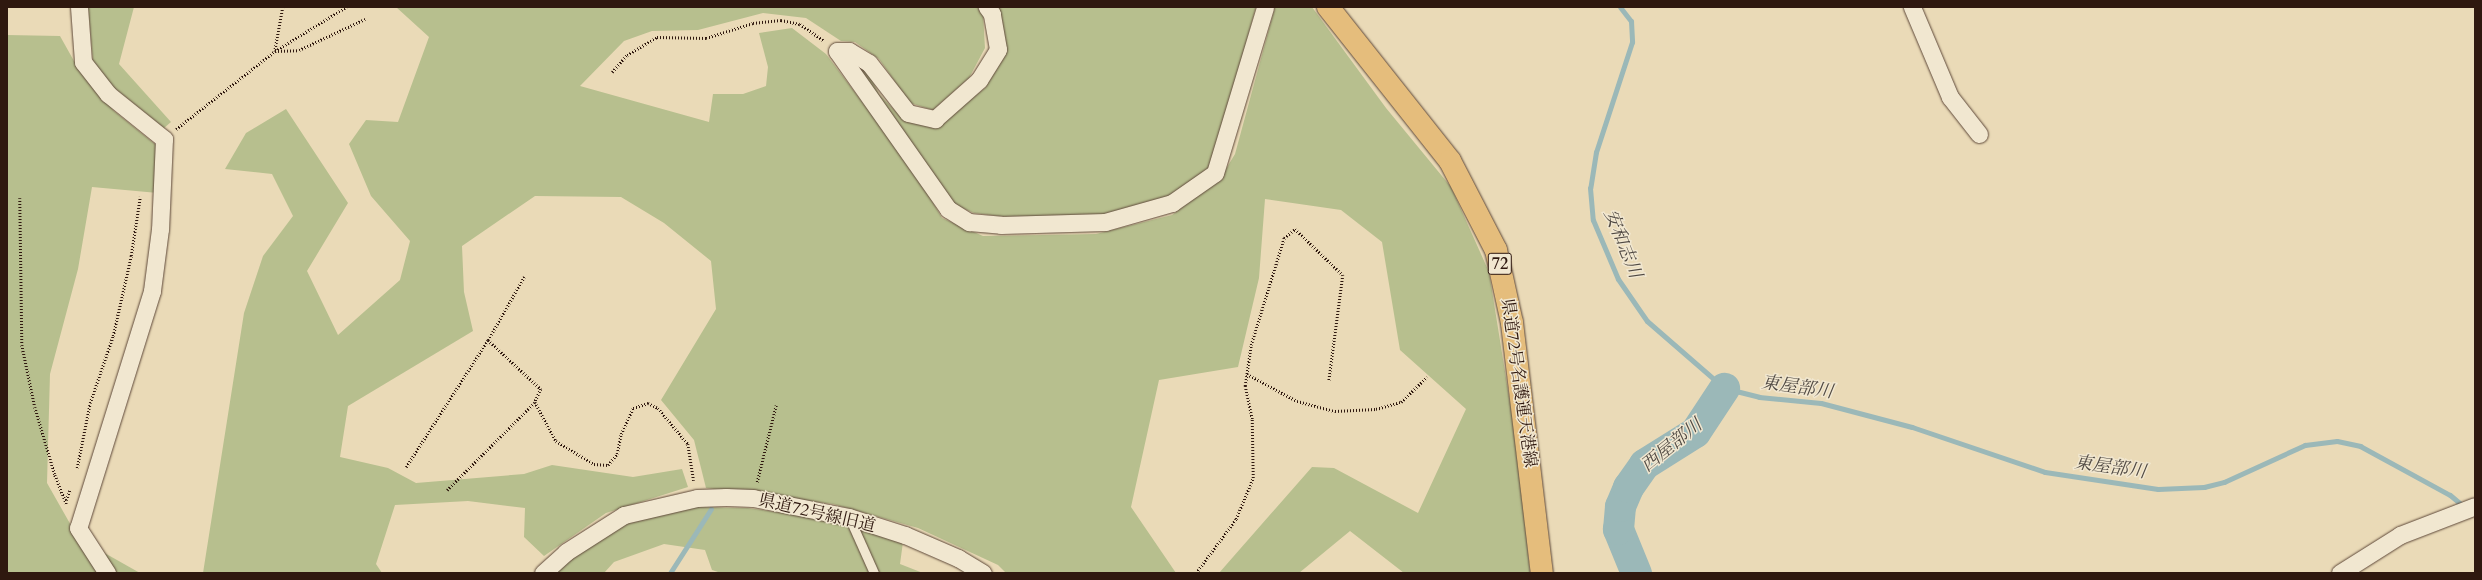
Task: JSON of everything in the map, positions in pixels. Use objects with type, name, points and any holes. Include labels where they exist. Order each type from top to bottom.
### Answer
[{"type":"main road","name":"県道72号名護運天港線","points":[[1328,7],[1450,161],[1496,250],[1512,323],[1542,573]]},
{"type":"street","points":[[79,7],[83,62],[108,94],[164,140],[160,229],[152,291],[78,528],[107,573]]},
{"type":"street","points":[[837,51],[849,51],[869,62],[908,113],[935,119],[980,80],[998,49],[992,14],[987,7]]},
{"type":"street","points":[[837,51],[948,209],[969,222],[1002,225],[1105,222],[1172,203],[1215,174],[1265,7]]},
{"type":"street","points":[[1912,7],[1950,96],[1979,134]]},
{"type":"street","name":"県道72号線旧道","points":[[543,573],[566,552],[624,515],[697,498],[753,498],[849,517],[925,544],[983,573]]},
{"type":"street","points":[[2340,573],[2400,535],[2475,506]]},
{"type":"lane","points":[[849,517],[874,573]]},
{"type":"path","points":[[275,51],[284,7]]},
{"type":"path","points":[[164,140],[275,51],[346,7]]},
{"type":"path","points":[[275,51],[299,50],[365,19]]},
{"type":"path","points":[[612,72],[628,55],[657,37],[706,38],[753,23],[781,20],[800,24],[837,51]]},
{"type":"path","points":[[77,470],[90,403],[120,307],[140,197]]},
{"type":"path","points":[[20,198],[22,345],[35,407],[54,475],[78,528]]},
{"type":"path","points":[[1196,573],[1236,519],[1253,478],[1252,419],[1245,386],[1251,345],[1284,238],[1296,229],[1343,276],[1329,381]]},
{"type":"path","points":[[406,467],[488,340],[524,277]]},
{"type":"path","points":[[447,490],[535,402],[541,389],[488,340]]},
{"type":"path","points":[[1247,374],[1297,401],[1335,411],[1376,409],[1401,402],[1426,377]]},
{"type":"path","points":[[535,402],[556,441],[594,464],[608,465],[617,454],[621,434],[633,408],[648,403],[658,408],[688,444],[697,498]]},
{"type":"path","points":[[753,498],[776,405]]},
{"type":"path","points":[[66,501],[73,484]]},
{"type":"green space","points":[[88,7],[134,7],[119,64],[171,122],[164,128],[107,82],[93,61]]},
{"type":"green space","points":[[396,7],[977,7],[983,14],[985,48],[969,78],[933,110],[910,103],[879,59],[855,42],[841,41],[806,18],[763,13],[698,30],[652,31],[624,41],[580,86],[709,122],[713,94],[743,94],[766,86],[768,67],[759,33],[792,28],[826,54],[915,172],[942,218],[983,236],[1096,234],[1172,215],[1220,179],[1235,154],[1275,7],[1312,7],[1386,108],[1451,187],[1489,272],[1519,459],[1530,573],[1404,573],[1350,531],[1299,573],[1219,573],[1312,467],[1334,468],[1418,513],[1466,409],[1400,350],[1382,242],[1341,210],[1265,199],[1259,278],[1238,367],[1159,380],[1131,507],[1176,573],[1006,573],[998,565],[918,528],[833,504],[706,488],[694,440],[661,400],[716,309],[711,261],[664,223],[621,197],[535,196],[462,246],[464,292],[473,331],[348,406],[340,457],[388,468],[416,483],[524,474],[552,465],[633,477],[682,469],[688,487],[606,513],[544,556],[524,537],[525,508],[468,501],[395,505],[376,564],[382,573],[203,573],[244,313],[263,256],[293,216],[272,174],[225,169],[246,133],[286,109],[348,203],[307,271],[338,335],[400,280],[410,241],[371,196],[349,144],[366,120],[398,122],[429,37]]},
{"type":"green space","points":[[994,7],[1256,7],[1212,165],[1173,196],[1104,215],[1006,217],[974,213],[955,205],[848,57],[864,64],[879,94],[905,121],[936,127],[985,88],[1004,57],[1004,32]]},
{"type":"green space","points":[[7,35],[60,36],[74,61],[114,111],[156,145],[158,193],[92,187],[78,269],[50,374],[47,483],[98,573],[7,573]]},
{"type":"green space","points":[[695,507],[748,508],[817,518],[903,542],[900,564],[923,573],[721,573],[712,570],[705,550],[664,544],[614,562],[604,573],[554,573],[575,555],[626,524]]},
{"type":"green space","points":[[101,551],[140,573],[117,573]]},
{"type":"waterway","name":"東屋部川","points":[[1620,7],[1631,21],[1632,42],[1596,152],[1590,188],[1593,220],[1618,279],[1647,321],[1724,388],[1759,397],[1821,403],[1912,427],[2045,472],[2158,489],[2204,487],[2224,482],[2305,445],[2337,441],[2360,446],[2450,495],[2463,506]]},
{"type":"waterway","name":"西屋部川","points":[[1636,573],[1618,529],[1620,506],[1628,487],[1644,464],[1695,432],[1724,388]]},
{"type":"waterway","points":[[670,573],[711,509]]},
{"type":"water label","name":"安和志川","points":[[1622,244]]}]
